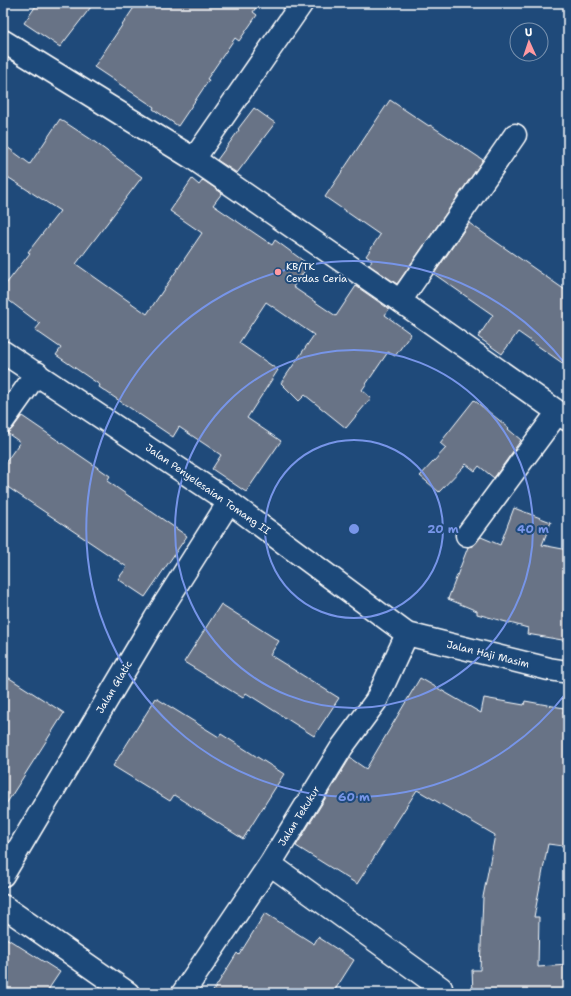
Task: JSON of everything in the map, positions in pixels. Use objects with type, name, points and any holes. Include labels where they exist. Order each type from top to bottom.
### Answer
[{"type":"street","points":[[194,159],[302,3]]},
{"type":"street","points":[[3,41],[194,159],[400,301],[563,416],[467,535]]},
{"type":"street","points":[[400,301],[515,135]]},
{"type":"street","name":"Jalan Penyelesaian Tomang II","points":[[3,352],[37,373],[229,502],[407,634]]},
{"type":"street","points":[[3,421],[37,373]]},
{"type":"street","name":"Jalan Glatic","points":[[3,875],[155,619],[229,502]]},
{"type":"street","name":"Jalan Haji Masim","points":[[407,634],[568,672]]},
{"type":"street","name":"Jalan Tekukur","points":[[183,993],[270,864],[342,747],[376,701],[407,634]]},
{"type":"street","points":[[270,864],[441,988]]},
{"type":"street","points":[[3,906],[128,993]]},
{"type":"building","points":[[38,3],[94,3],[60,47],[24,23]]},
{"type":"building","points":[[137,3],[259,3],[253,12],[257,15],[239,41],[235,38],[207,79],[209,80],[178,126],[153,109],[154,107],[94,67]]},
{"type":"building","points":[[390,100],[483,160],[397,284],[369,265],[372,260],[366,256],[380,235],[325,197]]},
{"type":"building","points":[[254,108],[275,123],[237,173],[217,160]]},
{"type":"building","points":[[60,119],[92,140],[142,177],[76,264],[147,314],[202,233],[170,211],[192,179],[199,185],[203,180],[222,193],[213,205],[272,245],[275,240],[309,265],[293,287],[336,316],[356,286],[389,309],[385,315],[411,334],[395,356],[388,352],[362,390],[371,398],[346,428],[305,395],[299,401],[281,383],[314,335],[266,302],[239,343],[278,370],[247,418],[281,441],[246,492],[212,469],[221,455],[179,427],[173,437],[99,387],[100,385],[56,355],[61,348],[35,330],[40,324],[3,296],[3,288],[30,253],[28,252],[60,211],[3,174],[3,144],[30,164]]},
{"type":"building","points":[[469,223],[568,292],[568,367],[518,332],[502,354],[478,337],[493,315],[434,274]]},
{"type":"building","points":[[474,400],[509,428],[508,429],[521,440],[494,478],[479,466],[475,471],[466,464],[439,492],[420,476],[446,448],[440,443]]},
{"type":"building","points":[[22,416],[110,476],[107,481],[187,536],[145,597],[118,579],[127,567],[3,484],[3,466],[20,442],[7,433]]},
{"type":"building","points":[[514,508],[551,522],[542,545],[568,550],[568,641],[527,634],[528,628],[477,614],[477,611],[448,599],[468,547],[472,546],[481,537],[500,545]]},
{"type":"building","points":[[221,604],[279,641],[270,655],[339,698],[314,736],[246,693],[243,698],[184,662]]},
{"type":"building","points":[[3,674],[64,713],[3,809]]},
{"type":"building","points":[[420,678],[481,713],[484,698],[524,705],[525,701],[564,708],[563,713],[568,714],[568,819],[563,846],[548,844],[534,917],[539,917],[538,967],[568,965],[568,993],[473,993],[472,970],[480,970],[483,897],[495,835],[417,790],[357,884],[296,846],[350,758],[366,769]]},
{"type":"building","points":[[156,698],[219,737],[221,734],[284,774],[243,839],[174,795],[170,801],[113,766]]},
{"type":"building","points":[[265,913],[314,944],[318,937],[354,960],[333,993],[212,993],[237,953],[239,955]]},
{"type":"building","points":[[3,936],[60,972],[46,993],[3,993]]},
{"type":"place","name":"KB/TK Cerdas Ceria","points":[[278,272]]}]
